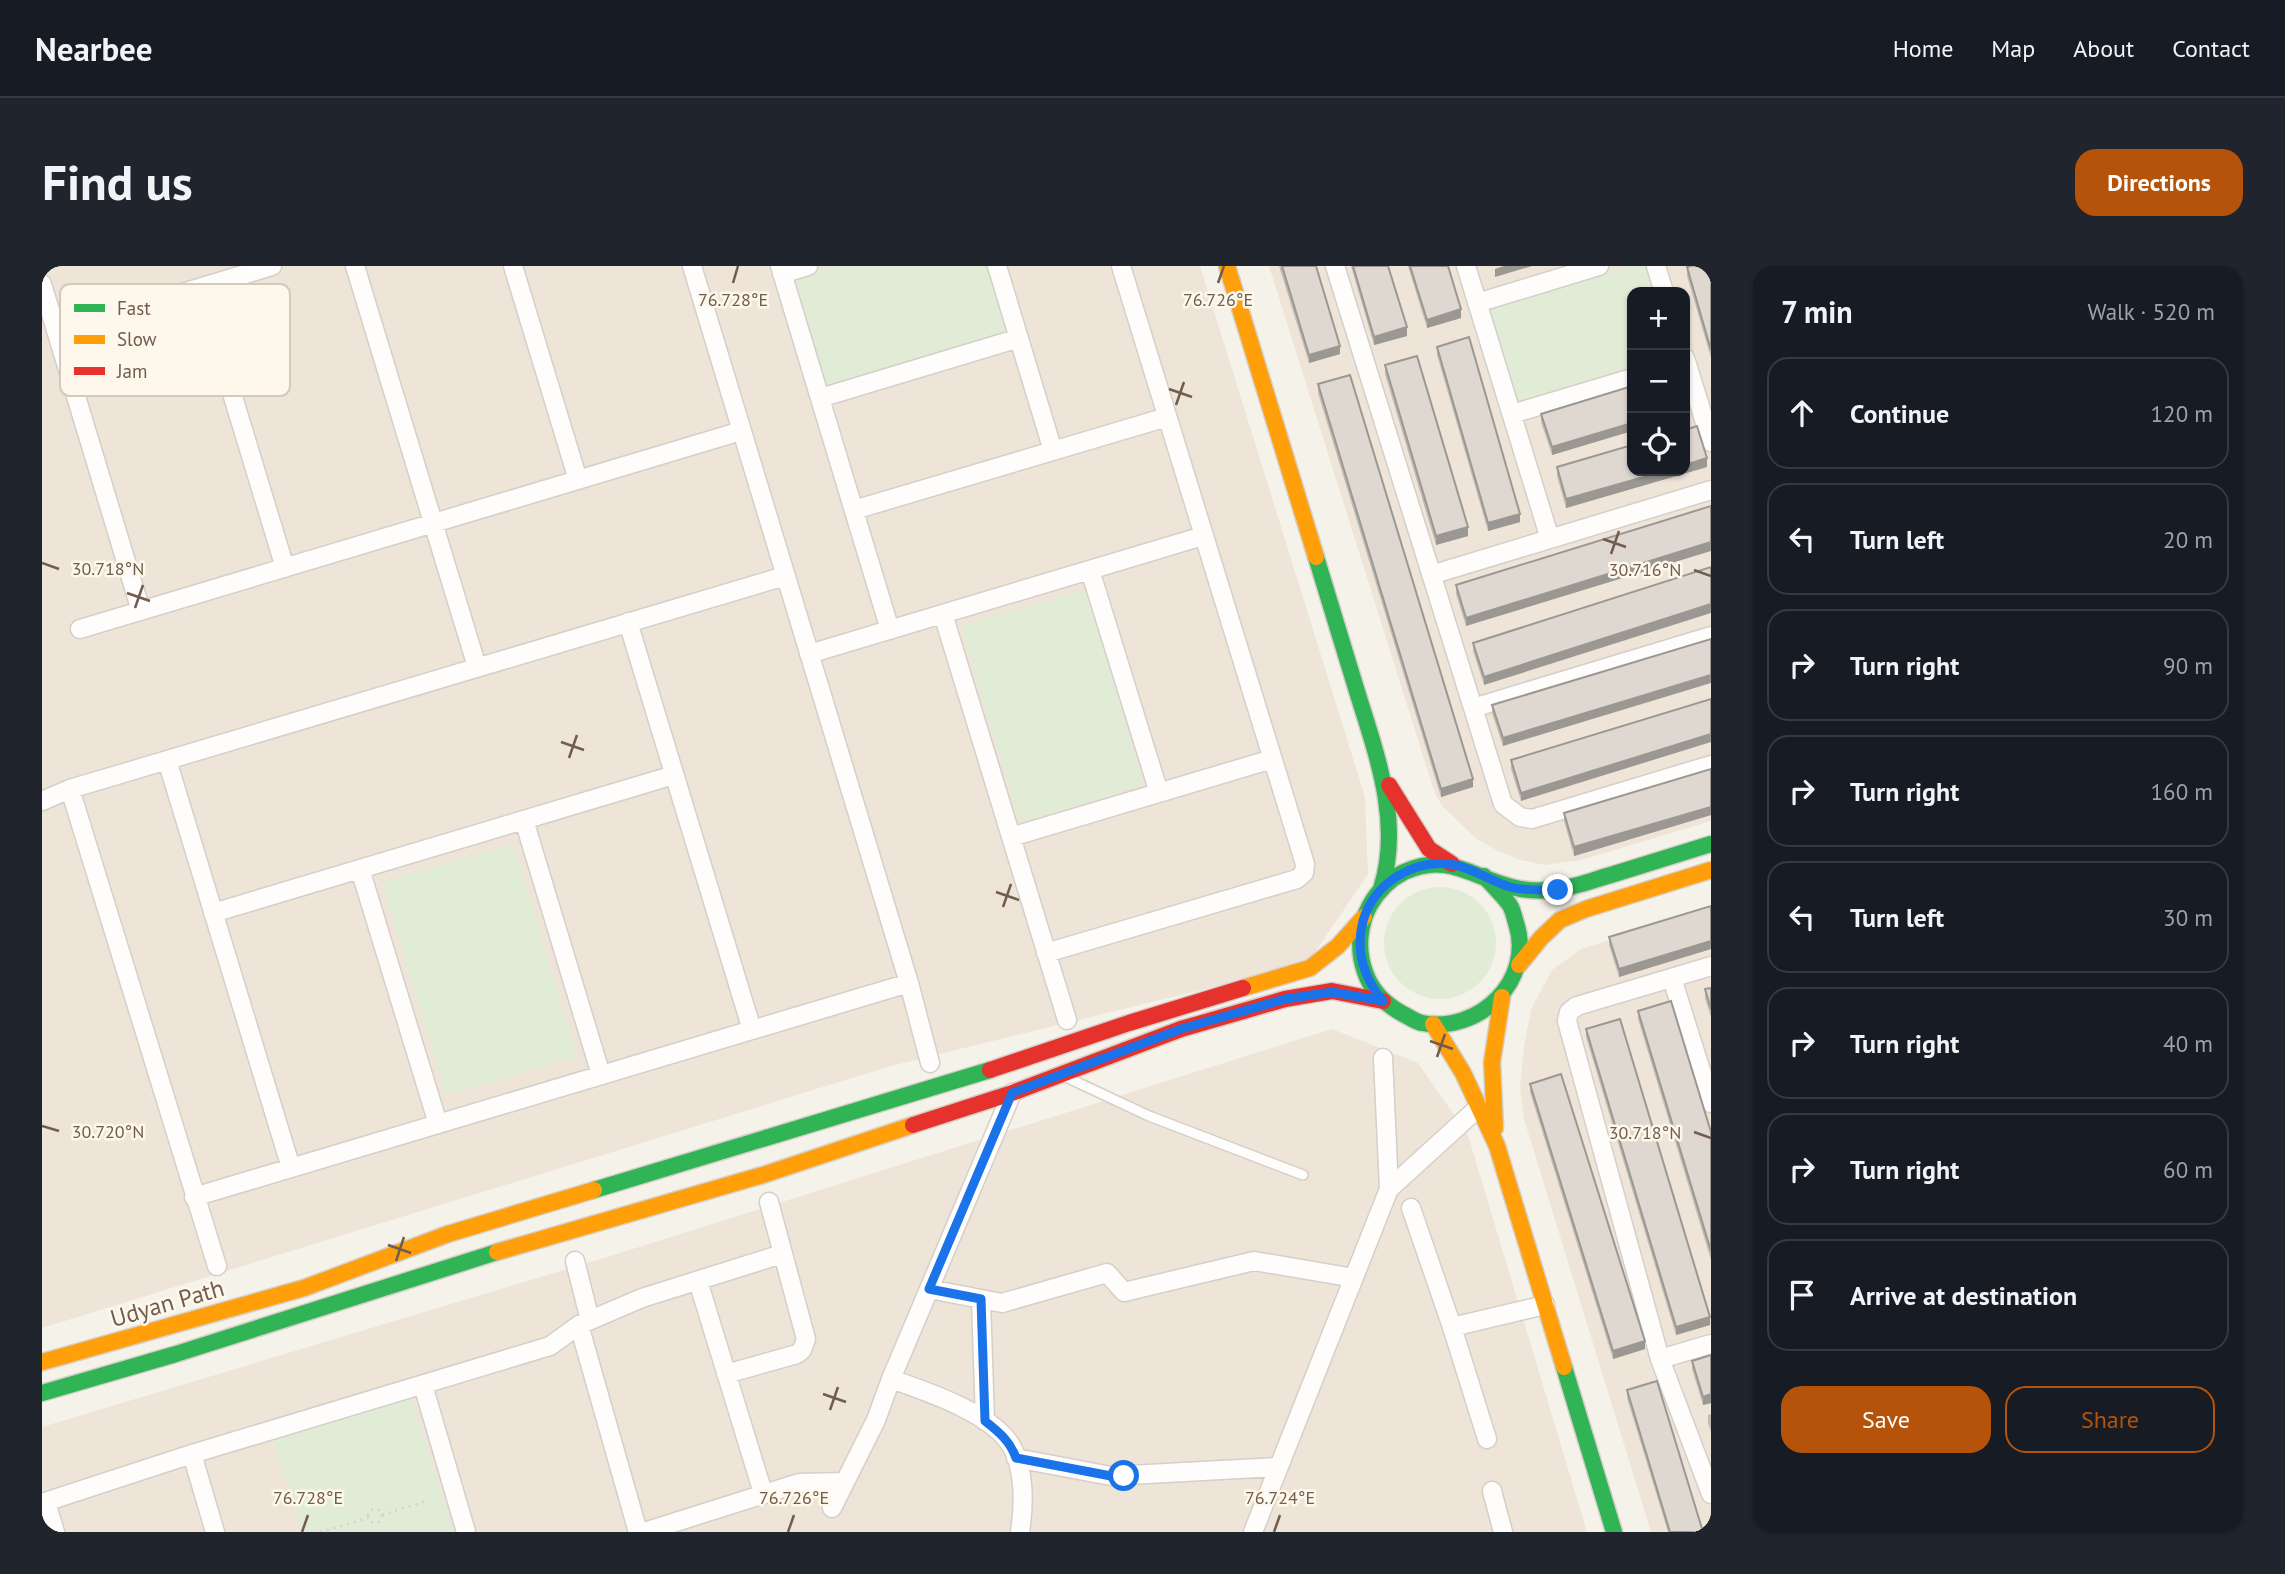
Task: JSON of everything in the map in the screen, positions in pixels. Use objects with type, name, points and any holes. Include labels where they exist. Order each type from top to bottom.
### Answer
[{"type":"main road","points":[[1227,266],[1381,769],[1391,850],[1388,871],[1381,889]]},
{"type":"main road","points":[[1381,769],[1423,842],[1452,864]]},
{"type":"main road","points":[[1484,876],[1496,885],[1513,908],[1521,936],[1519,965],[1513,982],[1488,1010],[1471,1019],[1452,1024],[1433,1024],[1406,1017],[1383,1001],[1368,980],[1360,943],[1364,918],[1371,902],[1381,889],[1402,873],[1426,864],[1452,864],[1469,869],[1512,887],[1558,890],[1711,844]]},
{"type":"main road","points":[[1519,965],[1541,937],[1560,920],[1595,906],[1711,870]]},
{"type":"main road","name":"Udyan Path","points":[[42,1361],[304,1288],[449,1234],[939,1087],[1129,1023],[1310,968],[1338,946],[1364,918]]},
{"type":"main road","name":"Udyan Path","points":[[46,1391],[505,1250],[763,1175],[1012,1093],[1181,1029],[1285,999],[1332,992],[1383,1001]]},
{"type":"main road","points":[[1497,1146],[1491,1058],[1502,997]]},
{"type":"main road","points":[[1433,1024],[1452,1052],[1497,1146],[1614,1532]]},
{"type":"street","points":[[213,284],[272,266]]},
{"type":"street","points":[[355,266],[477,667]]},
{"type":"street","points":[[513,266],[578,480]]},
{"type":"street","points":[[692,266],[909,984],[930,1063]]},
{"type":"street","points":[[808,266],[781,270],[890,629]]},
{"type":"street","points":[[997,266],[1053,451]]},
{"type":"street","points":[[1046,953],[1297,879],[1304,873],[1305,864],[1121,266]]},
{"type":"street","points":[[1335,266],[1503,804],[1520,817],[1532,819],[1711,765]]},
{"type":"street","points":[[1466,266],[1550,539]]},
{"type":"street","points":[[1477,303],[1599,266]]},
{"type":"street","points":[[1656,266],[1662,287]]},
{"type":"street","points":[[42,284],[60,344]]},
{"type":"street","points":[[56,331],[60,330]]},
{"type":"street","points":[[820,398],[1019,338]]},
{"type":"street","points":[[1690,376],[1711,442]]},
{"type":"street","points":[[1512,414],[1627,380]]},
{"type":"street","points":[[76,396],[141,611]]},
{"type":"street","points":[[233,396],[285,568]]},
{"type":"street","points":[[854,510],[1167,417]]},
{"type":"street","points":[[80,629],[741,431]]},
{"type":"street","points":[[1432,575],[1711,490]]},
{"type":"street","points":[[809,654],[1203,536]]},
{"type":"street","points":[[1090,570],[1159,793]]},
{"type":"street","points":[[42,801],[70,789],[785,576]]},
{"type":"street","points":[[943,614],[1067,1020]]},
{"type":"street","points":[[628,622],[752,1030]]},
{"type":"street","points":[[1473,708],[1711,636]]},
{"type":"street","points":[[1011,837],[1272,759]]},
{"type":"street","points":[[167,760],[291,1168]]},
{"type":"street","points":[[213,913],[674,775]]},
{"type":"street","points":[[70,789],[217,1266]]},
{"type":"street","points":[[524,820],[601,1075]]},
{"type":"street","points":[[360,869],[438,1124]]},
{"type":"street","points":[[1710,1485],[1660,1359],[1567,1021],[1569,1012],[1577,1006],[1711,966]]},
{"type":"street","points":[[1672,978],[1711,1103]]},
{"type":"street","points":[[194,1197],[909,984]]},
{"type":"street","points":[[1253,1532],[1389,1189],[1383,1058]]},
{"type":"street","points":[[832,1508],[876,1420],[1012,1093]]},
{"type":"street","points":[[1389,1189],[1479,1107]]},
{"type":"street","points":[[726,1374],[797,1353],[806,1339],[769,1202]]},
{"type":"street","points":[[1410,1208],[1452,1327],[1487,1439]]},
{"type":"street","points":[[55,1532],[44,1502],[192,1454],[551,1346],[585,1323],[642,1298],[782,1254]]},
{"type":"street","points":[[575,1261],[585,1323],[638,1532]]},
{"type":"street","points":[[929,1289],[1002,1303],[1107,1273],[1124,1292],[1254,1261],[1354,1278]]},
{"type":"street","points":[[698,1281],[763,1493]]},
{"type":"street","points":[[981,1299],[985,1421]]},
{"type":"street","points":[[1452,1327],[1545,1305]]},
{"type":"street","points":[[1660,1359],[1711,1344]]},
{"type":"street","points":[[42,1361],[46,1391]]},
{"type":"street","points":[[891,1379],[951,1401],[985,1421],[1012,1446],[1019,1470],[1023,1513],[1020,1532]]},
{"type":"street","points":[[423,1385],[466,1532]]},
{"type":"street","points":[[192,1454],[215,1532]]},
{"type":"street","points":[[1016,1458],[1111,1476],[1277,1467]]},
{"type":"street","points":[[645,1532],[799,1483],[845,1482]]},
{"type":"street","points":[[1492,1491],[1503,1532]]},
{"type":"lane","points":[[1061,1074],[1149,1116],[1303,1175]]},
{"type":"path","points":[[368,1518],[373,1523],[378,1522],[383,1515],[426,1501]]},
{"type":"path","points":[[368,1518],[374,1508],[383,1515]]},
{"type":"path","points":[[320,1532],[368,1518]]},
{"type":"shaded area","points":[[42,266],[1200,266],[1365,797],[1368,874],[1307,964],[891,1066],[42,1328]]},
{"type":"shaded area","points":[[1269,266],[1711,266],[1711,821],[1581,860],[1545,865],[1520,860],[1498,851],[1477,839],[1443,807],[1435,794]]},
{"type":"shaded area","points":[[1711,909],[1711,1532],[1651,1532],[1524,1119],[1520,1088],[1524,1046],[1531,1009],[1552,970],[1581,949]]},
{"type":"shaded area","points":[[1332,1029],[1418,1063],[1468,1135],[1587,1532],[42,1532],[42,1427],[604,1258]]},
{"type":"green space","points":[[837,266],[990,266],[1010,333],[826,387],[795,278]]},
{"type":"green space","points":[[1630,266],[1646,266],[1652,287],[1627,287],[1627,368],[1518,401],[1489,309]]},
{"type":"green space","points":[[1085,590],[1144,785],[1020,822],[961,626]]},
{"type":"green space","points":[[513,844],[577,1056],[446,1095],[382,882]]},
{"type":"green space","points":[[1440,887],[1462,891],[1480,903],[1492,921],[1496,943],[1492,965],[1480,983],[1462,995],[1440,999],[1418,995],[1400,983],[1388,965],[1384,943],[1388,921],[1400,903],[1418,891]]},
{"type":"green space","points":[[408,1391],[454,1532],[303,1532],[271,1434]]},
{"type":"building","points":[[1282,266],[1316,266],[1340,346],[1309,355]]},
{"type":"building","points":[[1353,266],[1388,266],[1407,327],[1374,337]]},
{"type":"building","points":[[1410,266],[1448,266],[1461,309],[1427,320]]},
{"type":"building","points":[[1711,266],[1711,350],[1687,267]]},
{"type":"building","points":[[1469,337],[1520,514],[1488,523],[1437,347]]},
{"type":"building","points":[[1417,356],[1468,527],[1436,536],[1385,365]]},
{"type":"building","points":[[1350,375],[1473,779],[1441,789],[1318,384]]},
{"type":"building","points":[[1627,388],[1627,424],[1552,447],[1541,414]]},
{"type":"building","points":[[1697,426],[1707,458],[1690,463],[1690,428]]},
{"type":"building","points":[[1627,446],[1627,476],[1647,476],[1566,499],[1557,467]]},
{"type":"building","points":[[1711,506],[1711,542],[1466,618],[1456,585]]},
{"type":"building","points":[[1711,567],[1711,604],[1484,677],[1473,643]]},
{"type":"building","points":[[1711,639],[1711,675],[1503,738],[1492,705]]},
{"type":"building","points":[[1711,699],[1711,734],[1521,793],[1511,760]]},
{"type":"building","points":[[1711,769],[1711,807],[1574,847],[1564,813]]},
{"type":"building","points":[[1711,906],[1711,941],[1619,969],[1609,937]]},
{"type":"building","points":[[1711,988],[1711,1009],[1705,989]]},
{"type":"building","points":[[1671,1001],[1711,1132],[1711,1251],[1638,1011]]},
{"type":"building","points":[[1620,1019],[1710,1317],[1676,1327],[1586,1029]]},
{"type":"building","points":[[1561,1074],[1645,1341],[1613,1351],[1530,1084]]},
{"type":"building","points":[[1711,1355],[1711,1394],[1703,1397],[1692,1361]]},
{"type":"building","points":[[1657,1381],[1703,1532],[1670,1532],[1627,1390]]},
{"type":"traffic: fast","points":[[1316,557],[1384,786],[1389,838],[1381,889]]},
{"type":"traffic: fast","points":[[1484,876],[1487,879],[1497,890],[1510,906],[1516,923],[1520,944],[1510,983],[1498,998],[1482,1011],[1463,1020],[1443,1024],[1420,1022],[1390,1006],[1375,991],[1368,979],[1362,964],[1360,938],[1363,921],[1373,900],[1389,882],[1404,872],[1420,866],[1448,865],[1474,873],[1487,879],[1501,884],[1516,888],[1553,890],[1579,885],[1711,844]]},
{"type":"traffic: fast","points":[[594,1190],[990,1070]]},
{"type":"traffic: fast","points":[[42,1393],[176,1354],[497,1252]]},
{"type":"traffic: fast","points":[[1564,1367],[1614,1532]]},
{"type":"traffic: slow","points":[[1227,266],[1316,557]]},
{"type":"traffic: slow","points":[[1519,965],[1560,920],[1586,909],[1711,870]]},
{"type":"traffic: slow","points":[[1243,988],[1310,968],[1338,946],[1364,917]]},
{"type":"traffic: slow","points":[[1495,1128],[1492,1062],[1502,997]]},
{"type":"traffic: slow","points":[[1433,1024],[1463,1073],[1497,1146],[1564,1367]]},
{"type":"traffic: slow","points":[[497,1252],[763,1175],[913,1125]]},
{"type":"traffic: slow","points":[[42,1362],[304,1288],[448,1234],[594,1190]]},
{"type":"traffic: jam","points":[[1389,785],[1429,849],[1452,864]]},
{"type":"traffic: jam","points":[[990,1070],[1243,988]]},
{"type":"traffic: jam","points":[[913,1125],[1012,1093],[1181,1029],[1285,999],[1332,991],[1383,1001]]},
{"type":"route","points":[[1124,1476],[1111,1476],[1016,1458],[1012,1446],[985,1421],[981,1299],[929,1289],[1012,1093],[1181,1029],[1285,999],[1332,992],[1383,1001],[1368,980],[1364,968],[1361,930],[1371,902],[1381,889],[1413,868],[1426,864],[1452,864],[1512,887],[1558,890]]}]
